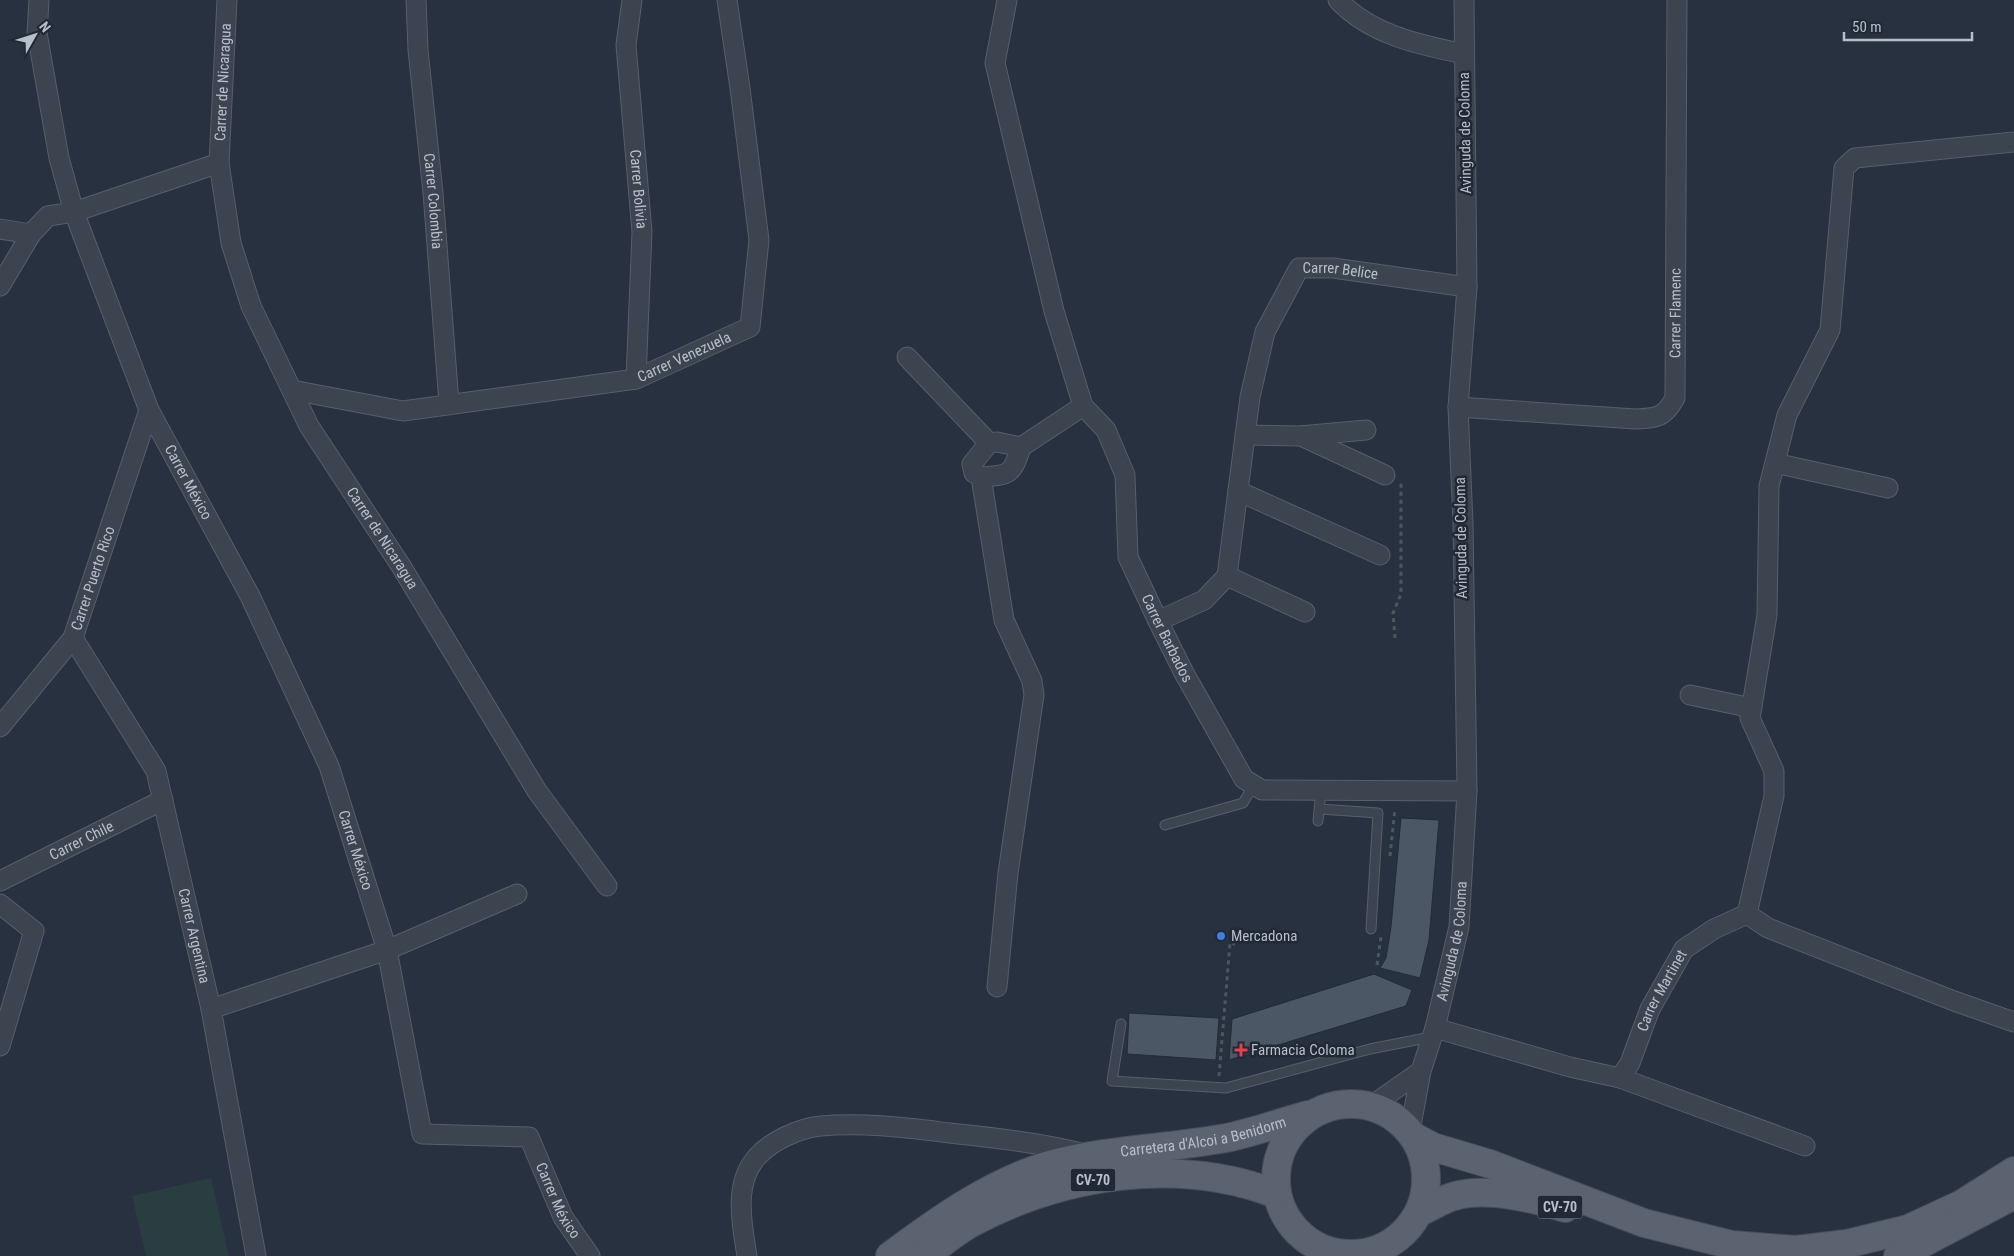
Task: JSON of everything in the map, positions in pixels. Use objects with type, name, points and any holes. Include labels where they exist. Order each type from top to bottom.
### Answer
[{"type":"main road","name":"CV-70","points":[[1412,1134],[1424,1161],[1426,1187],[1419,1212],[1407,1230],[1390,1244],[1371,1254],[1346,1255],[1322,1249],[1301,1236],[1285,1217],[1276,1194],[1275,1172],[1280,1149],[1292,1130],[1309,1115],[1329,1106],[1350,1103],[1371,1106],[1386,1112],[1412,1134],[1433,1147],[1490,1164],[1644,1223],[1732,1245],[1796,1250],[1846,1244],[1908,1229],[1962,1204],[2014,1171]]},
{"type":"main road","name":"Carretera d'Alcoi a Benidorm","points":[[1096,1156],[1231,1137],[1309,1115]]},
{"type":"main road","name":"CV-70","points":[[890,1256],[942,1218],[986,1192],[1044,1167],[1096,1156]]},
{"type":"main road","name":"Carretera d'Alcoi a Benidorm","points":[[924,1256],[970,1224],[1027,1197],[1089,1181],[1164,1173],[1212,1177],[1239,1182],[1276,1194]]},
{"type":"main road","name":"CV-70","points":[[1419,1212],[1454,1196],[1481,1192],[1553,1204],[1698,1256]]},
{"type":"main road","points":[[1898,1256],[2014,1196]]},
{"type":"street","name":"Carrer México","points":[[39,0],[37,33],[59,158],[74,212],[149,410],[250,596],[330,766],[387,950],[422,1134],[529,1137],[563,1217],[590,1256]]},
{"type":"street","name":"Carrer de Nicaragua","points":[[227,0],[218,163],[231,243],[251,306],[309,426],[401,566],[537,791],[607,886]]},
{"type":"street","name":"Carrer Colombia","points":[[416,0],[418,50],[433,193],[449,403]]},
{"type":"street","name":"Carrer Bolivia","points":[[632,0],[626,46],[642,232],[636,379]]},
{"type":"street","name":"Carrer Venezuela","points":[[292,390],[404,410],[636,379],[750,327],[759,240],[727,0]]},
{"type":"street","points":[[1007,0],[995,63],[1054,311],[1083,406],[1021,447],[1015,466],[1008,474],[981,477],[974,472],[972,464],[989,443],[997,442],[1021,447]]},
{"type":"street","points":[[1338,0],[1360,19],[1410,42],[1464,54]]},
{"type":"street","name":"Avinguda de Coloma","points":[[1412,1134],[1421,1071],[1433,1032],[1459,927],[1467,791],[1463,523],[1458,407],[1467,287],[1464,0]]},
{"type":"street","name":"Carrer Flamenc","points":[[1458,407],[1635,419],[1655,418],[1668,412],[1675,398],[1677,0]]},
{"type":"street","points":[[2014,142],[1855,158],[1844,168],[1830,330],[1787,415],[1769,486],[1767,615],[1750,718],[1774,771],[1774,796],[1747,914],[1768,928],[1954,1002],[2014,1022]]},
{"type":"street","name":"Carrer de Nicaragua","points":[[0,286],[31,234],[48,216],[74,212],[218,163]]},
{"type":"street","points":[[0,230],[31,234]]},
{"type":"street","name":"Carrer Belice","points":[[1226,576],[1250,397],[1265,332],[1299,268],[1333,268],[1467,287]]},
{"type":"street","points":[[907,357],[989,443]]},
{"type":"street","name":"Carrer Barbados","points":[[1083,406],[1106,430],[1125,475],[1128,557],[1158,621],[1227,751],[1244,780],[1253,786]]},
{"type":"street","name":"Carrer Puerto Rico","points":[[0,727],[73,638],[149,410]]},
{"type":"street","points":[[1246,435],[1300,436],[1366,430]]},
{"type":"street","points":[[1300,436],[1393,478]]},
{"type":"street","points":[[1775,463],[1888,488]]},
{"type":"street","points":[[981,477],[1004,620],[1032,681],[1034,695],[1008,873],[998,987]]},
{"type":"street","points":[[1238,491],[1380,555]]},
{"type":"street","points":[[1158,621],[1204,600],[1226,576],[1305,612]]},
{"type":"street","name":"Carrer Argentina","points":[[73,638],[156,771],[211,1010],[256,1256]]},
{"type":"street","points":[[1690,695],[1752,708]]},
{"type":"street","points":[[1253,786],[1262,790],[1467,791]]},
{"type":"street","name":"Carrer Chile","points":[[0,881],[163,800]]},
{"type":"street","points":[[211,1010],[387,950],[516,894]]},
{"type":"street","points":[[0,904],[34,931],[0,1046]]},
{"type":"street","name":"Carrer Martinet","points":[[1620,1078],[1630,1063],[1650,1009],[1684,949],[1714,930],[1747,914]]},
{"type":"street","points":[[1433,1032],[1620,1078],[1805,1146]]},
{"type":"street","points":[[1371,1106],[1421,1071]]},
{"type":"street","points":[[747,1256],[740,1218],[744,1179],[756,1157],[781,1138],[819,1126],[895,1127],[1041,1143],[1096,1156]]},
{"type":"lane","points":[[1165,825],[1243,803],[1253,786]]},
{"type":"lane","points":[[1318,821],[1321,790]]},
{"type":"lane","points":[[1319,809],[1378,813],[1371,929]]},
{"type":"lane","points":[[1121,1024],[1112,1081],[1226,1088],[1433,1032]]},
{"type":"path","points":[[1393,478],[1402,594],[1393,613],[1395,638]]},
{"type":"path","points":[[1218,1087],[1230,944],[1235,944]]},
{"type":"green space","points":[[211,1178],[229,1256],[146,1256],[132,1196]]},
{"type":"building","points":[[1401,818],[1439,820],[1429,940],[1420,978],[1380,968],[1386,958],[1391,927]]},
{"type":"building","points":[[1374,974],[1412,990],[1406,1006],[1229,1060],[1232,1019]]},
{"type":"building","points":[[1129,1013],[1219,1018],[1216,1060],[1127,1054]]},
{"type":"place","name":"Mercadona","points":[[1221,936]]},
{"type":"place","name":"Farmacia Coloma","points":[[1241,1050]]}]
